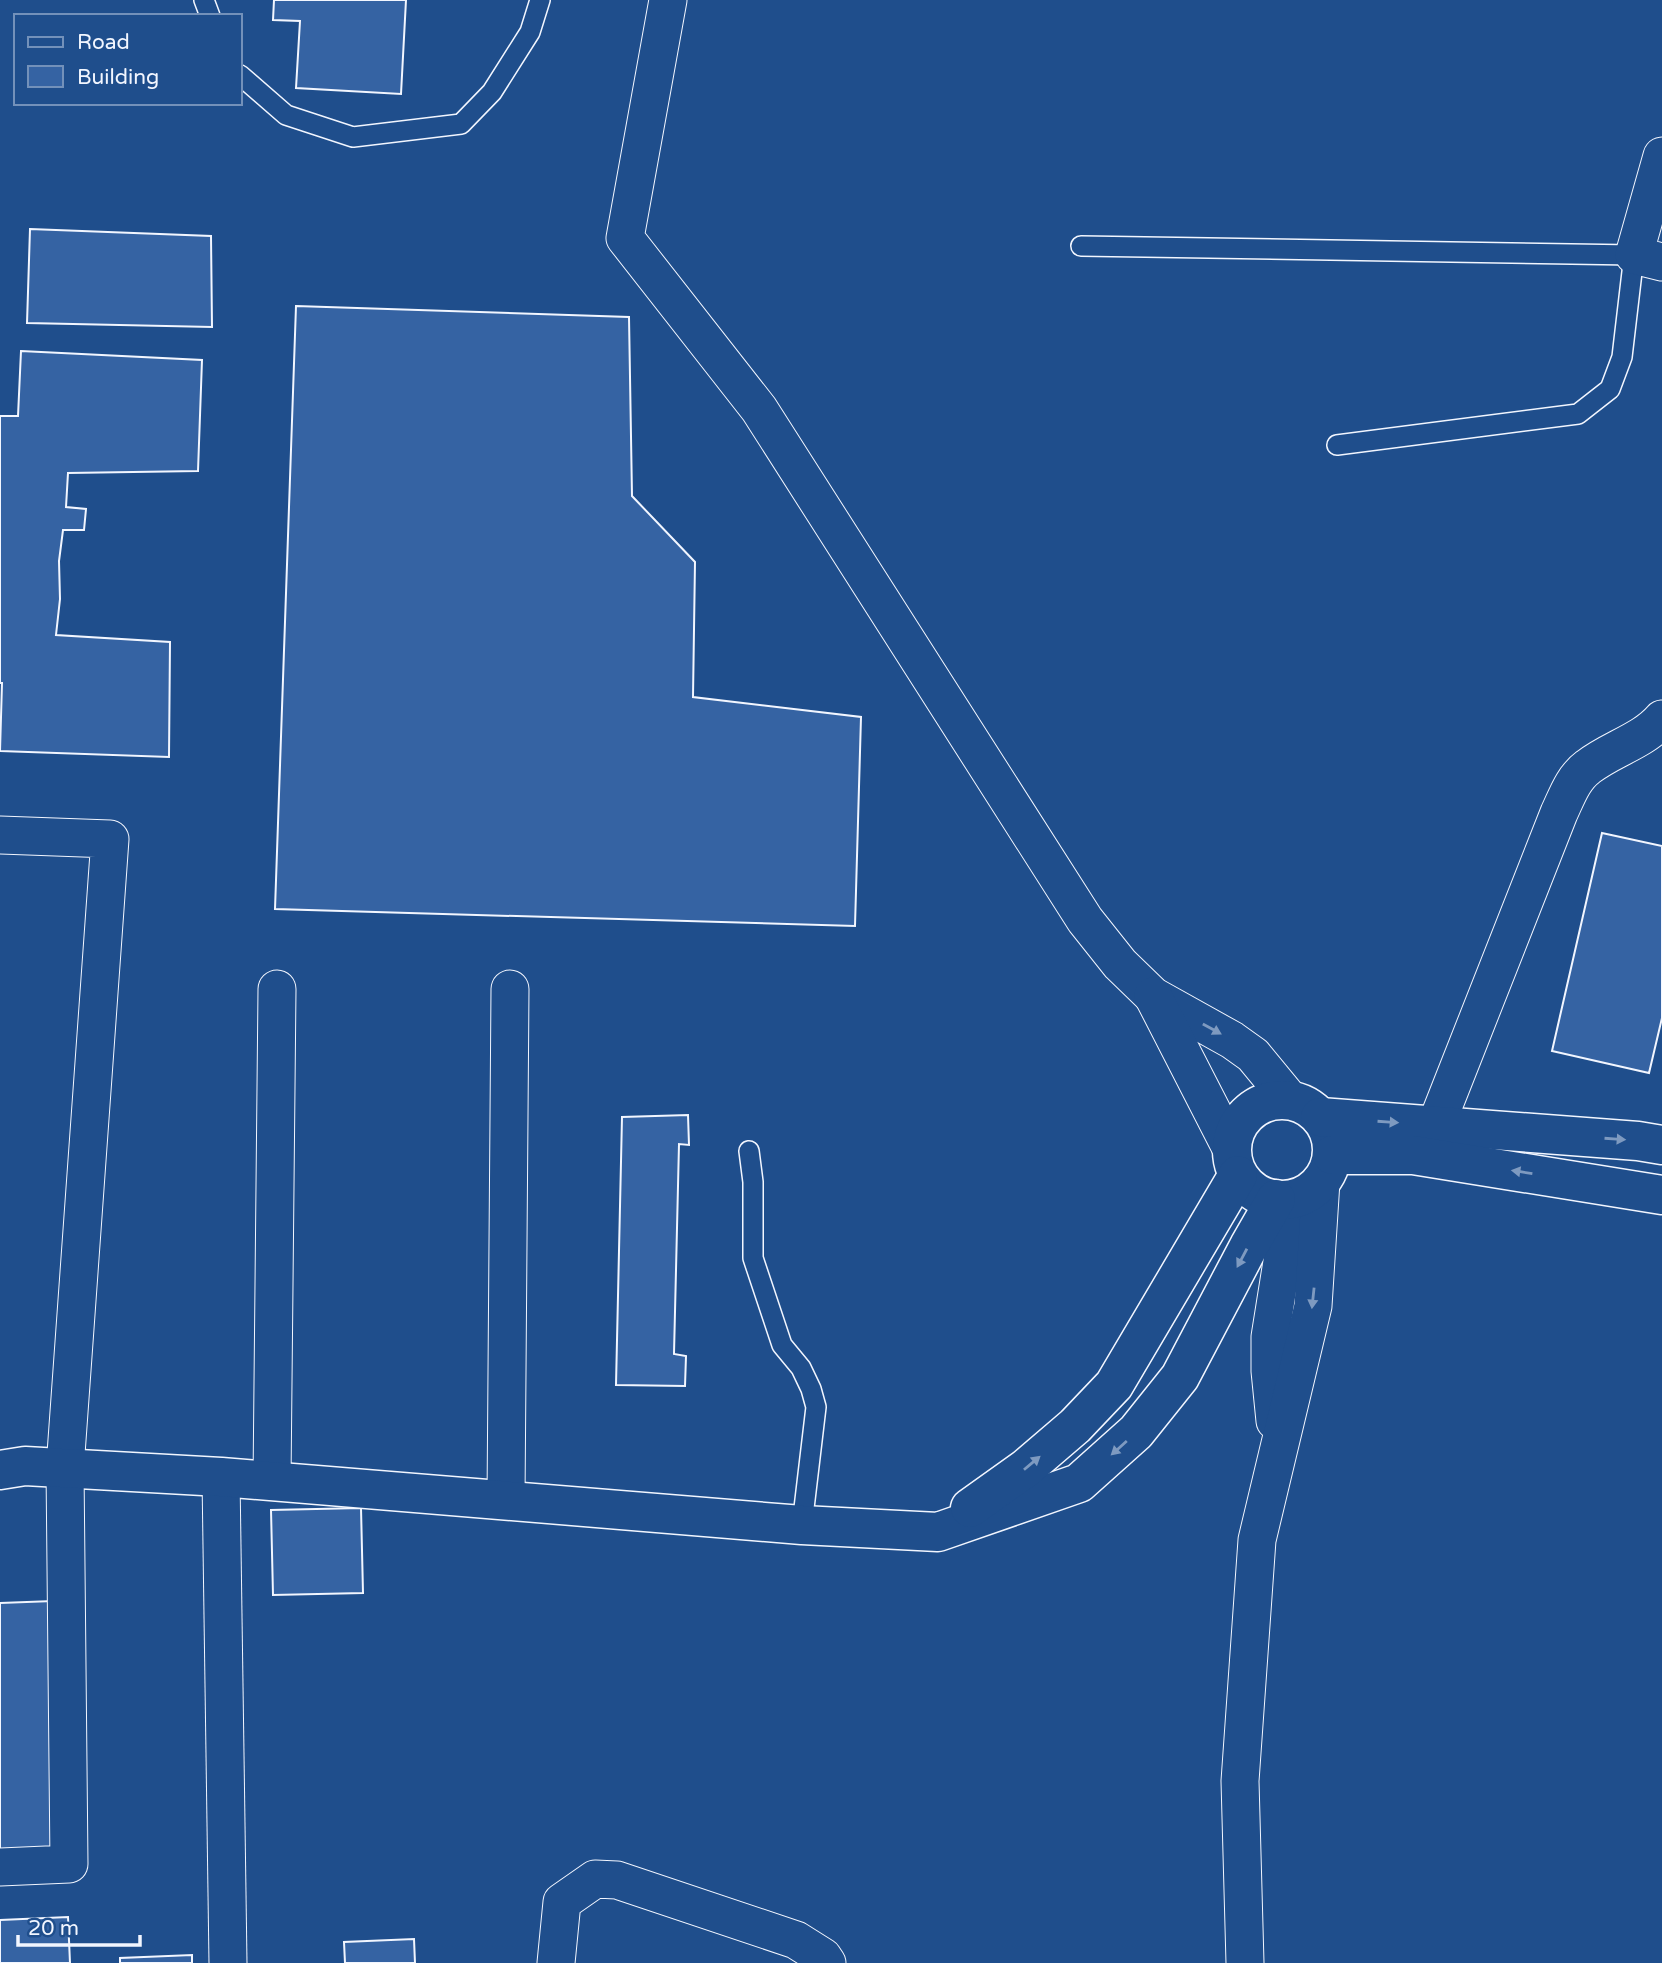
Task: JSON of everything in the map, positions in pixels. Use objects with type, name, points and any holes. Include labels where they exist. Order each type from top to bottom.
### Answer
[{"type":"main road","points":[[1662,1145],[1436,1125],[1305,1108],[1273,1100],[1256,1106],[1244,1116],[1231,1144],[1235,1163],[1248,1187],[1261,1195],[1413,1155],[1662,1195]]},
{"type":"main road","points":[[0,1470],[25,1466],[221,1477],[802,1525],[938,1532],[1079,1483],[1136,1432],[1180,1377],[1249,1245],[1305,1184],[1332,1148],[1329,1131],[1305,1108]]},
{"type":"main road","points":[[938,1532],[1026,1468],[1075,1426],[1114,1385],[1235,1163]]},
{"type":"street","points":[[668,0],[625,238],[759,410],[1085,920],[1120,964],[1153,996],[1232,1040],[1253,1055],[1305,1108]]},
{"type":"street","points":[[1648,259],[1662,156]]},
{"type":"street","points":[[1436,1125],[1559,813],[1573,784],[1588,767],[1637,738],[1662,719]]},
{"type":"street","points":[[0,835],[110,839],[65,1468],[69,1864],[0,1867]]},
{"type":"street","points":[[272,1481],[276,989]]},
{"type":"street","points":[[506,1500],[510,989]]},
{"type":"street","points":[[1153,996],[1235,1163]]},
{"type":"street","points":[[1245,1963],[1240,1781],[1257,1540],[1312,1306],[1305,1184]]},
{"type":"street","points":[[221,1477],[228,1963]]},
{"type":"street","points":[[556,1963],[562,1902],[595,1879],[617,1880],[796,1940],[823,1957],[827,1963]]},
{"type":"lane","points":[[242,77],[286,115],[353,137],[461,124],[492,92],[530,32],[540,0]]},
{"type":"lane","points":[[1081,246],[1648,259],[1622,357],[1610,389],[1578,414],[1337,445]]},
{"type":"lane","points":[[749,1151],[753,1182],[753,1258],[782,1345],[801,1368],[816,1407],[802,1525]]},
{"type":"building","points":[[274,0],[406,0],[401,94],[296,88],[300,21],[273,20]]},
{"type":"building","points":[[30,229],[211,236],[212,327],[27,323]]},
{"type":"building","points":[[296,306],[629,317],[632,496],[695,562],[693,697],[861,717],[855,926],[275,909]]},
{"type":"building","points":[[21,351],[202,360],[198,471],[68,473],[66,507],[86,509],[84,530],[63,530],[59,561],[60,599],[56,635],[170,642],[169,757],[0,751],[0,416],[18,416]]},
{"type":"building","points":[[1602,833],[1662,846],[1662,1018],[1649,1073],[1552,1051]]},
{"type":"building","points":[[688,1115],[689,1145],[679,1144],[674,1354],[686,1356],[685,1386],[616,1385],[622,1117]]},
{"type":"building","points":[[361,1508],[363,1593],[273,1595],[271,1510]]},
{"type":"building","points":[[53,1601],[59,1853],[0,1854],[0,1603]]},
{"type":"building","points":[[68,1917],[70,1963],[0,1963],[0,1920]]},
{"type":"building","points":[[414,1939],[415,1963],[345,1963],[344,1942]]},
{"type":"building","points":[[192,1955],[192,1963],[120,1963],[120,1958]]}]
